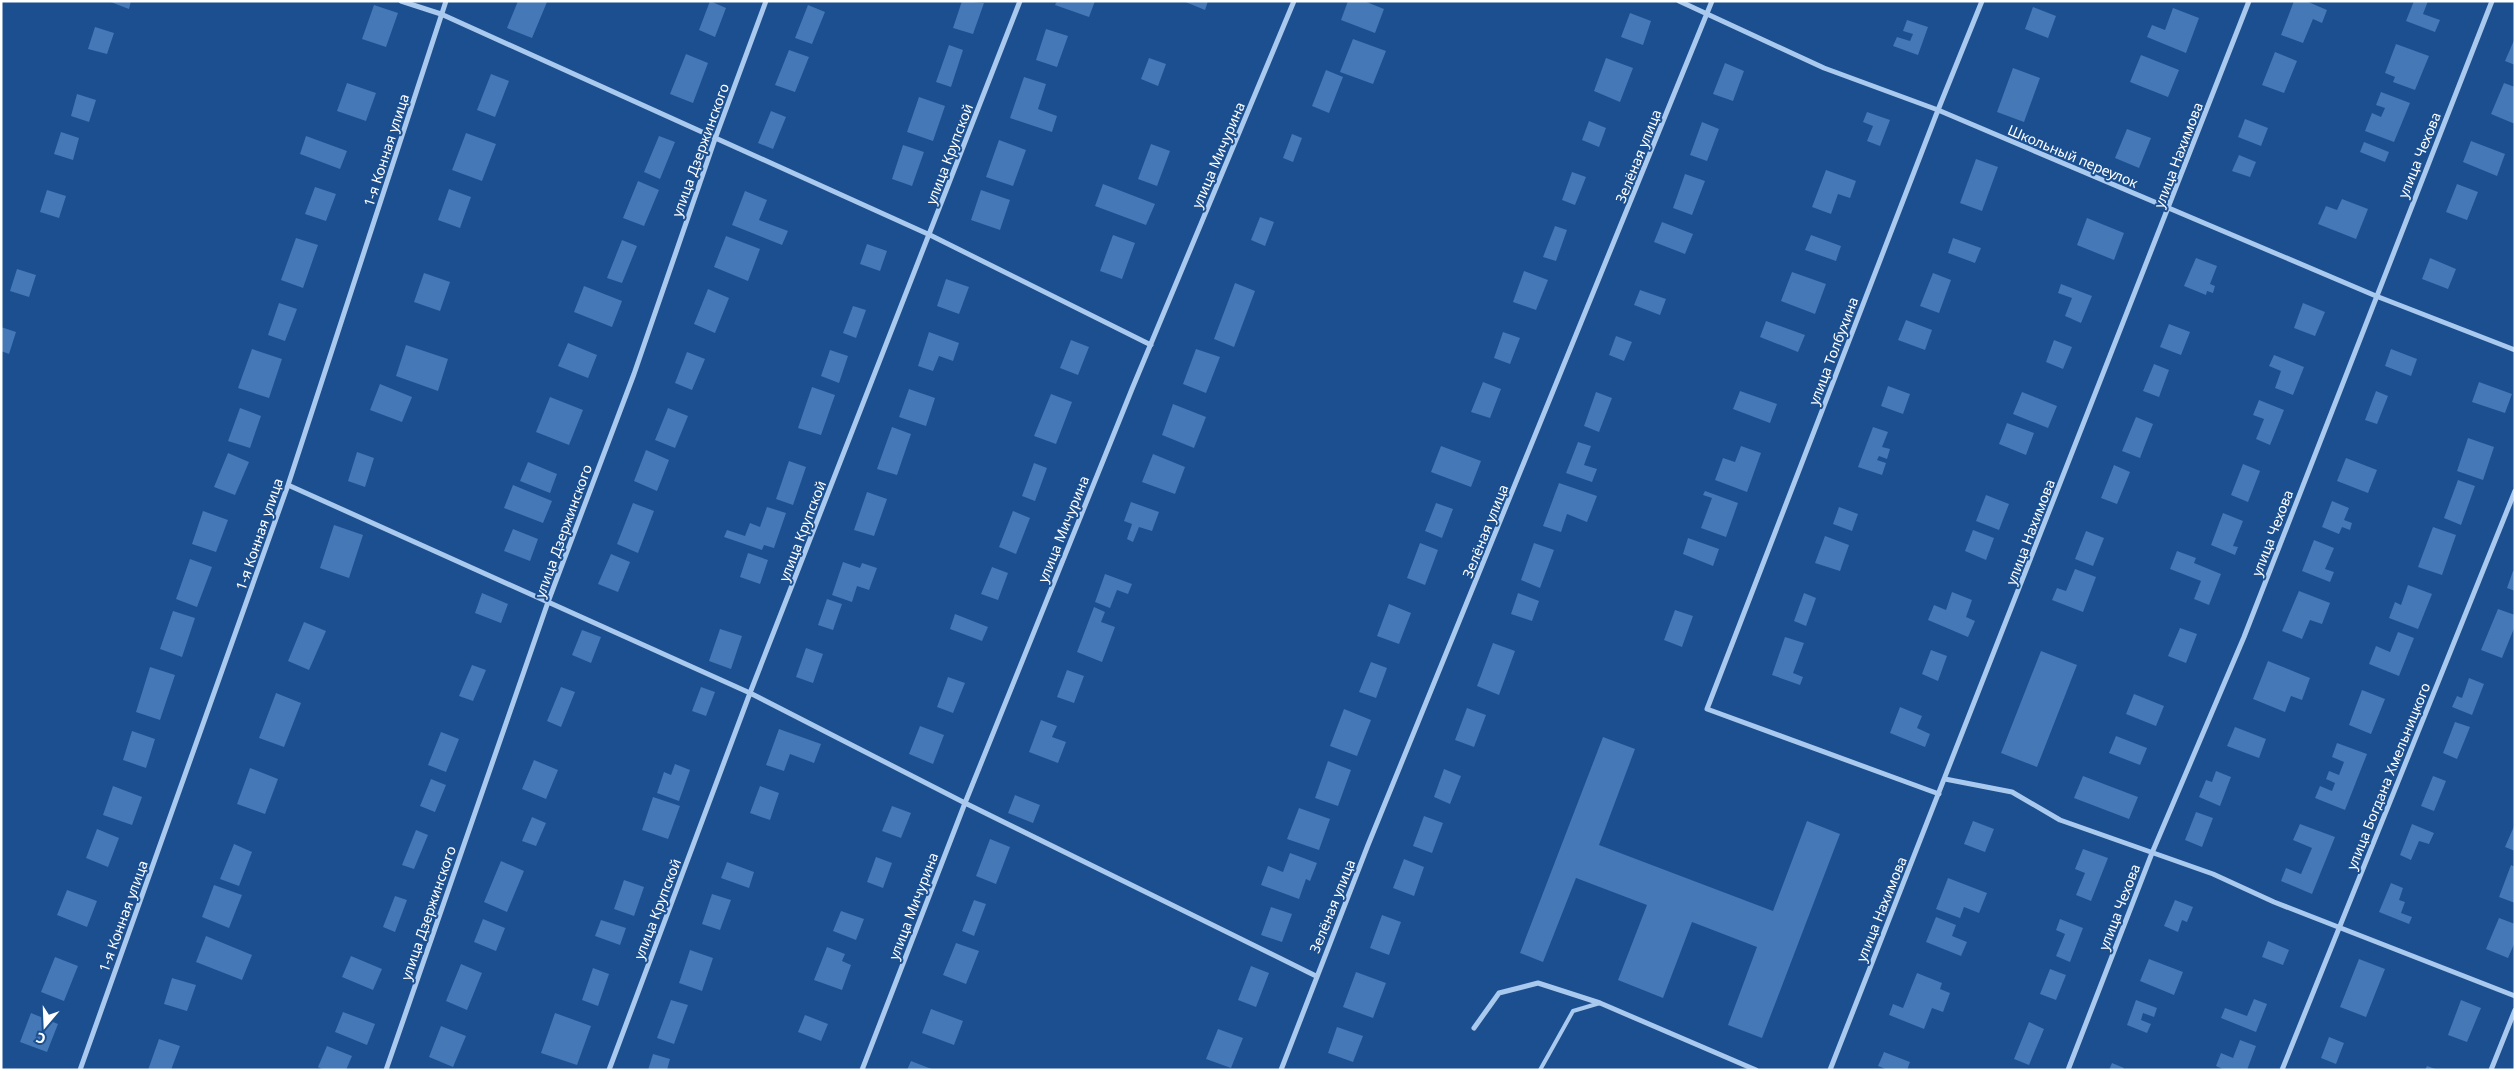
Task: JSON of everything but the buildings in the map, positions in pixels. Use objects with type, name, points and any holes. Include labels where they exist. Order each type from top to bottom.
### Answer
[{"type":"street","points":[[401,1],[442,14],[930,235],[1151,345]]},
{"type":"street","name":"1-я Конная улица","points":[[80,1070],[288,485],[446,1]]},
{"type":"street","name":"улица Дзержинского","points":[[386,1070],[548,602],[634,374],[715,139],[766,1]]},
{"type":"street","name":"улица Крупской","points":[[609,1070],[750,693],[1020,1]]},
{"type":"street","name":"улица Мичурина","points":[[862,1070],[965,803],[1151,345],[1294,1]]},
{"type":"street","name":"Школьный переулок","points":[[1680,1],[1706,15],[1824,68],[1938,110],[2376,296],[2515,350]]},
{"type":"street","name":"Зелёная улица","points":[[1280,1070],[1316,976],[1712,1]]},
{"type":"street","name":"улица Толбухина","points":[[1939,794],[1707,709],[1938,110],[1982,1]]},
{"type":"street","name":"улица Нахимова","points":[[1830,1070],[2249,1]]},
{"type":"street","name":"улица Чехова","points":[[2068,1070],[2152,853],[2244,638],[2492,1]]},
{"type":"street","points":[[288,485],[750,693],[965,803],[1316,976]]},
{"type":"street","name":"улица Богдана Хмельницкого","points":[[2282,1070],[2515,491]]},
{"type":"street","points":[[1945,779],[2012,792],[2060,820],[2213,874],[2274,902],[2515,996]]},
{"type":"street","points":[[1474,1028],[1499,993],[1538,983],[1600,1003],[1756,1070]]},
{"type":"street","points":[[2491,1070],[2515,1010]]},
{"type":"lane","points":[[1540,1070],[1573,1011],[1600,1003]]}]
